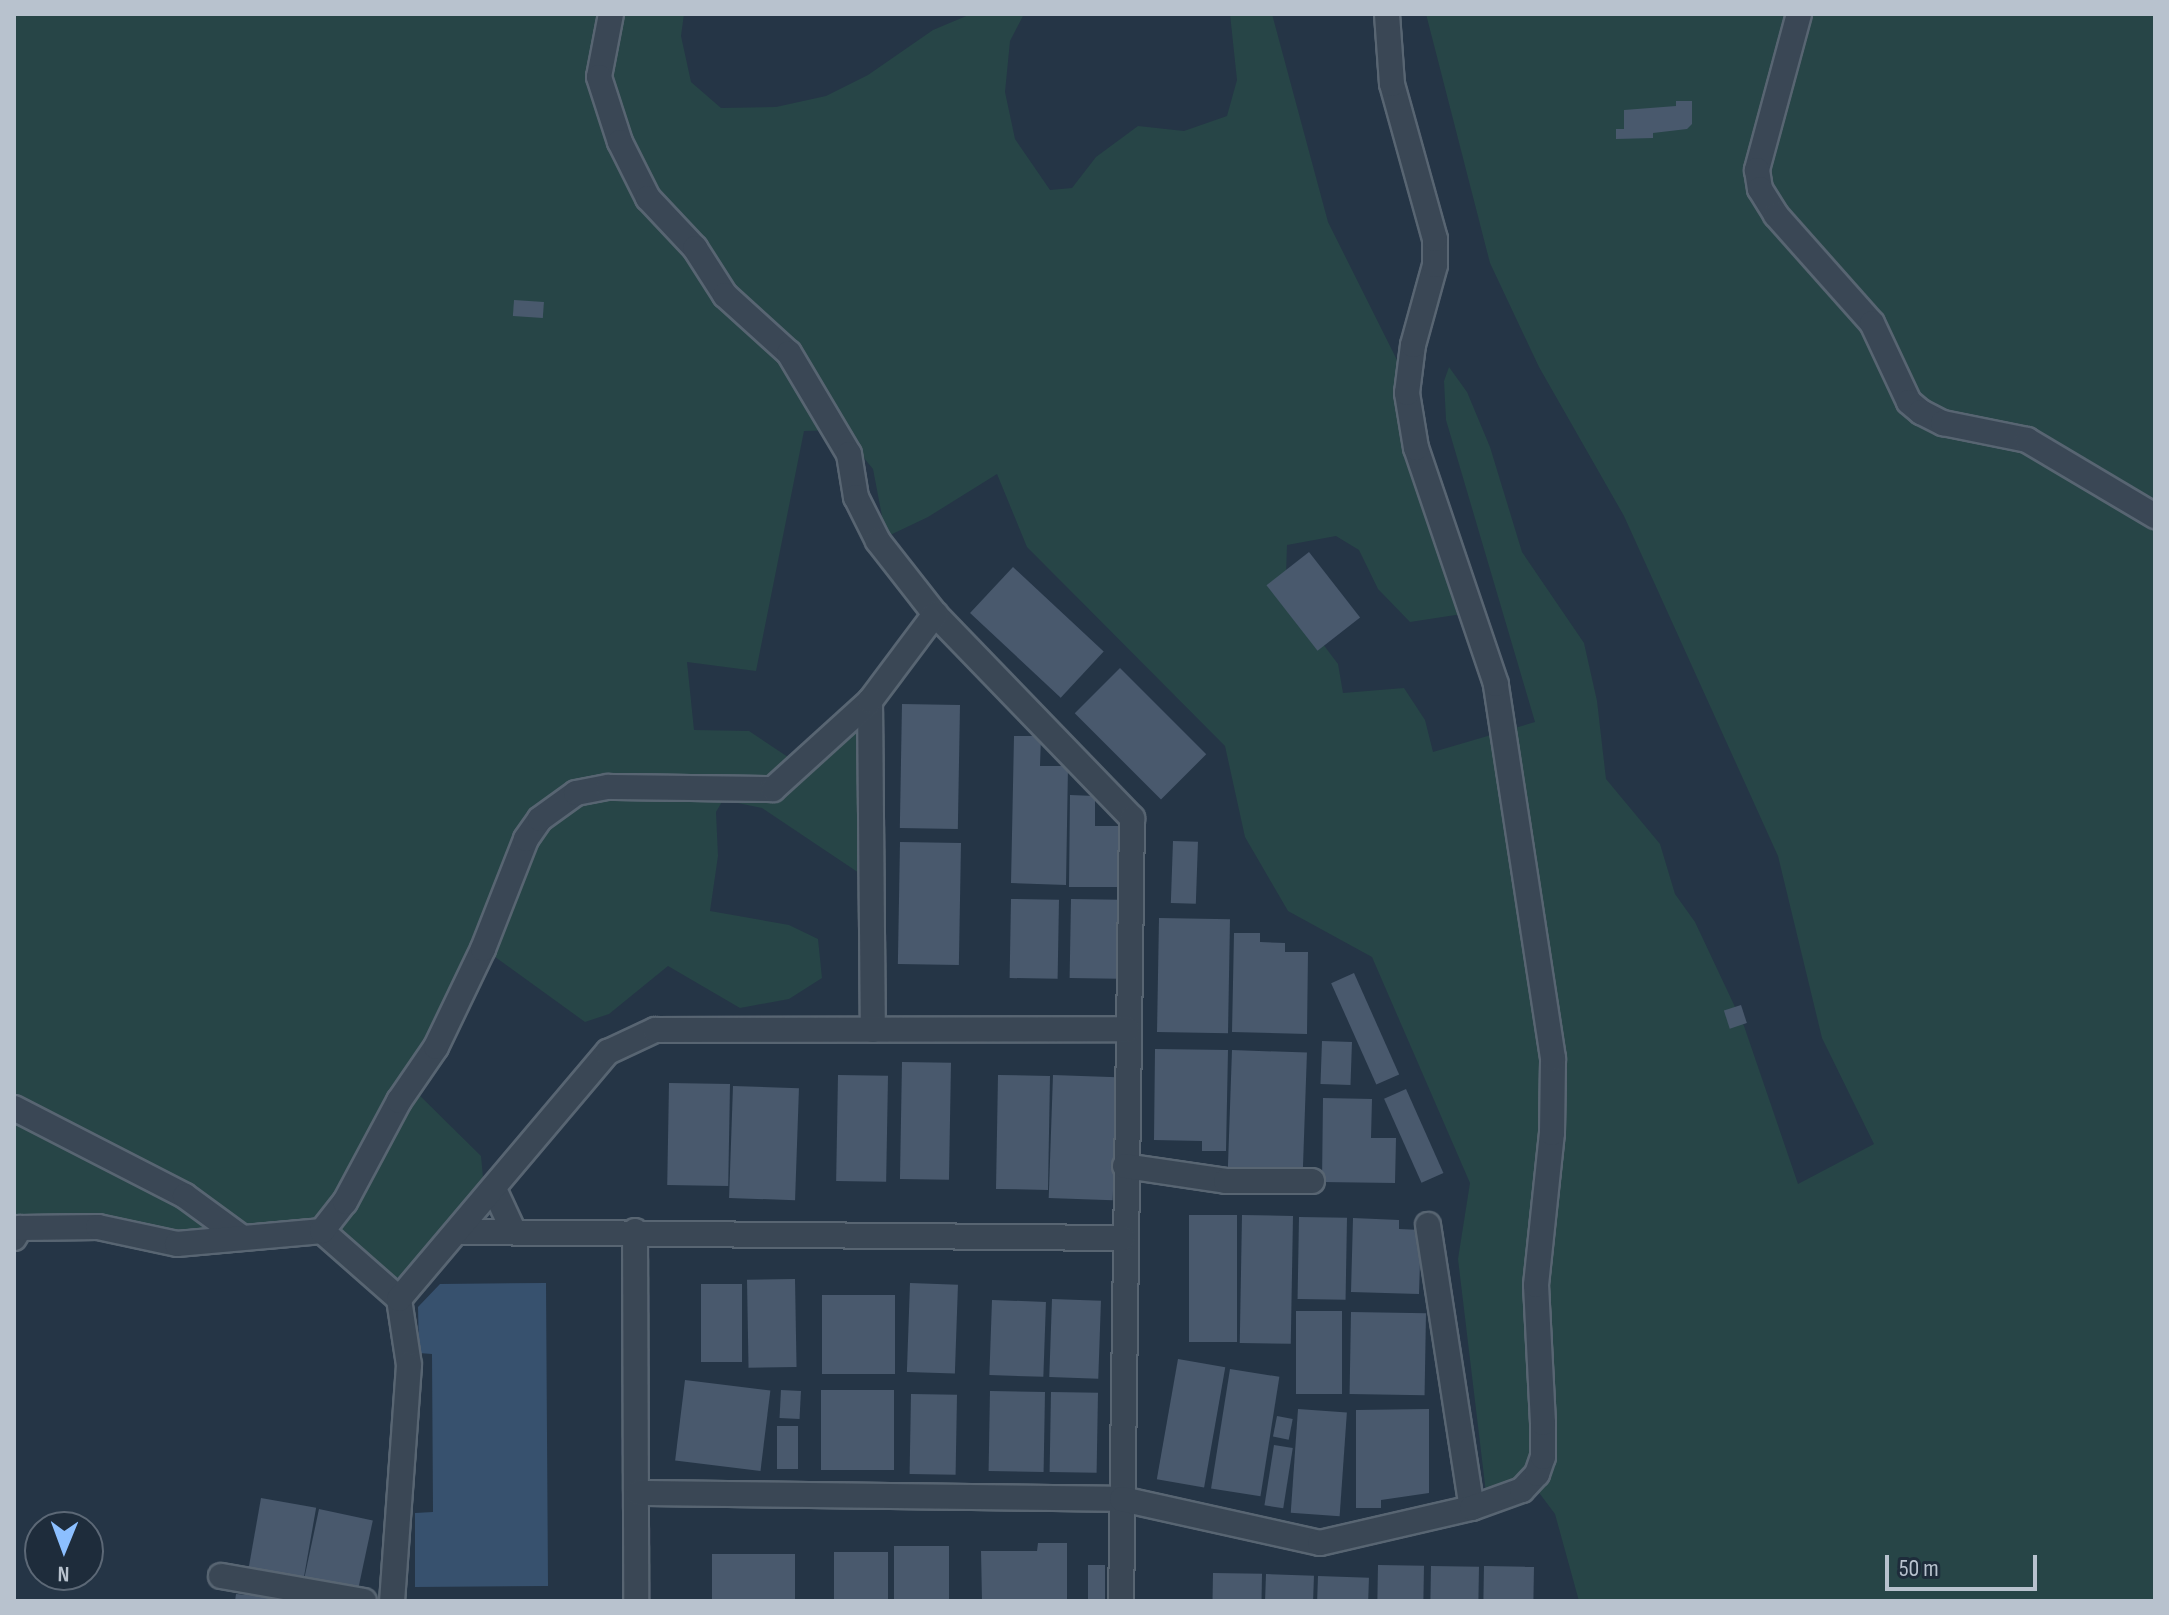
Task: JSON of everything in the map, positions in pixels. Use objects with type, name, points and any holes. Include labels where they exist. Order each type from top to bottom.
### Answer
[{"type":"street","points":[[611,14],[599,77],[620,142],[648,198],[695,248],[725,295],[789,353],[849,454],[864,519],[935,614],[1132,818],[1123,1238],[1121,1601]]},
{"type":"street","points":[[638,1493],[1122,1499],[1320,1543],[1472,1508],[1522,1490],[1543,1457],[1536,1285],[1552,1133],[1553,1058],[1496,684],[1416,448],[1407,393],[1413,345],[1435,265],[1435,239],[1392,84],[1387,14]]},
{"type":"street","points":[[1799,14],[1757,170],[1760,189],[1776,215],[1872,323],[1909,402],[1921,412],[1943,423],[2027,440],[2155,516]]},
{"type":"street","points":[[322,1231],[345,1202],[399,1101],[436,1047],[483,949],[526,839],[540,819],[576,793],[608,787],[773,789],[812,759],[870,701],[935,614]]},
{"type":"street","points":[[870,701],[873,1030]]},
{"type":"street","points":[[399,1299],[608,1052],[655,1030],[1127,1029]]},
{"type":"street","points":[[14,1108],[185,1196],[241,1237]]},
{"type":"street","points":[[1125,1166],[1226,1181],[1312,1181]]},
{"type":"street","points":[[494,1189],[514,1232]]},
{"type":"street","points":[[1428,1225],[1472,1508]]},
{"type":"street","points":[[14,1238],[20,1228],[98,1227],[177,1244],[322,1231],[399,1299],[409,1365],[392,1601]]},
{"type":"street","points":[[458,1232],[635,1231],[1123,1238]]},
{"type":"street","points":[[635,1231],[636,1601]]},
{"type":"street","points":[[221,1576],[364,1601]]},
{"type":"green space","points":[[14,14],[684,14],[681,36],[691,82],[721,108],[776,107],[826,96],[868,75],[933,30],[971,14],[1024,14],[1010,41],[1005,92],[1015,139],[1050,190],[1072,188],[1096,157],[1138,126],[1184,131],[1227,116],[1237,80],[1230,14],[1272,14],[1328,222],[1404,374],[1419,434],[1481,600],[1462,614],[1410,622],[1378,589],[1359,550],[1336,536],[1287,545],[1286,576],[1301,615],[1338,664],[1343,693],[1404,688],[1425,720],[1433,752],[1535,722],[1446,420],[1444,381],[1449,367],[1467,392],[1490,447],[1522,552],[1584,643],[1597,701],[1606,779],[1660,844],[1675,894],[1695,922],[1744,1026],[1798,1184],[1874,1144],[1822,1038],[1778,856],[1624,516],[1539,367],[1490,263],[1426,14],[2155,14],[2155,1601],[1579,1601],[1555,1514],[1528,1478],[1486,1493],[1458,1259],[1470,1183],[1372,957],[1288,911],[1245,837],[1225,746],[1027,547],[997,474],[928,517],[886,537],[873,469],[841,430],[804,431],[756,671],[687,662],[694,730],[749,731],[809,771],[862,716],[859,873],[762,808],[723,800],[716,812],[718,856],[710,911],[789,925],[818,939],[822,978],[789,999],[740,1008],[668,966],[609,1014],[585,1022],[480,946],[405,1081],[481,1156],[483,1177],[404,1277],[383,1277],[336,1226],[311,1219],[178,1235],[14,1227]]},
{"type":"water","points":[[546,1283],[548,1586],[415,1587],[415,1513],[433,1512],[432,1354],[419,1353],[418,1307],[440,1284]]},
{"type":"building","points":[[1676,101],[1692,101],[1692,124],[1687,129],[1653,133],[1653,138],[1616,139],[1616,129],[1624,129],[1624,110],[1676,106]]},
{"type":"building","points":[[514,300],[544,302],[543,318],[513,316]]},
{"type":"building","points":[[1309,552],[1360,617],[1318,651],[1266,585]]},
{"type":"building","points":[[1013,567],[1104,652],[1061,698],[970,613]]},
{"type":"building","points":[[1120,668],[1206,754],[1161,800],[1075,713]]},
{"type":"building","points":[[902,704],[960,705],[958,829],[900,828]]},
{"type":"building","points":[[1014,736],[1041,736],[1040,766],[1068,766],[1066,885],[1011,883]]},
{"type":"building","points":[[1070,795],[1095,796],[1095,826],[1120,826],[1119,887],[1069,887]]},
{"type":"building","points":[[1173,841],[1198,842],[1196,904],[1171,903]]},
{"type":"building","points":[[900,842],[961,843],[959,965],[898,964]]},
{"type":"building","points":[[1011,899],[1059,900],[1058,979],[1010,978]]},
{"type":"building","points":[[1071,899],[1119,900],[1118,979],[1070,978]]},
{"type":"building","points":[[1159,918],[1230,919],[1228,1033],[1157,1032]]},
{"type":"building","points":[[1234,933],[1260,933],[1260,942],[1285,943],[1285,952],[1308,952],[1307,1034],[1232,1032]]},
{"type":"building","points":[[1354,973],[1399,1074],[1376,1085],[1331,983]]},
{"type":"building","points":[[1741,1005],[1747,1023],[1730,1029],[1724,1011]]},
{"type":"building","points":[[1322,1041],[1352,1042],[1350,1085],[1320,1084]]},
{"type":"building","points":[[1155,1049],[1228,1050],[1226,1151],[1202,1151],[1202,1141],[1154,1140]]},
{"type":"building","points":[[1232,1050],[1307,1053],[1303,1170],[1228,1167]]},
{"type":"building","points":[[902,1062],[951,1063],[949,1180],[900,1179]]},
{"type":"building","points":[[838,1075],[888,1076],[886,1182],[836,1181]]},
{"type":"building","points":[[998,1075],[1050,1076],[1048,1190],[996,1189]]},
{"type":"building","points":[[1053,1075],[1117,1077],[1113,1200],[1049,1198]]},
{"type":"building","points":[[669,1083],[730,1084],[728,1186],[667,1185]]},
{"type":"building","points":[[733,1086],[799,1088],[795,1200],[729,1198]]},
{"type":"building","points":[[1406,1089],[1443,1173],[1421,1183],[1384,1099]]},
{"type":"building","points":[[1323,1098],[1372,1099],[1371,1138],[1396,1138],[1395,1183],[1322,1182]]},
{"type":"building","points":[[1189,1215],[1237,1215],[1237,1342],[1189,1342]]},
{"type":"building","points":[[1242,1215],[1293,1216],[1291,1344],[1240,1343]]},
{"type":"building","points":[[1299,1217],[1347,1218],[1346,1300],[1298,1299]]},
{"type":"building","points":[[1353,1218],[1399,1220],[1399,1229],[1421,1230],[1419,1294],[1351,1292]]},
{"type":"building","points":[[795,1279],[797,1367],[749,1368],[747,1280]]},
{"type":"building","points":[[910,1283],[958,1285],[955,1374],[907,1372]]},
{"type":"building","points":[[701,1284],[742,1284],[742,1362],[701,1362]]},
{"type":"building","points":[[822,1295],[895,1295],[895,1374],[822,1374]]},
{"type":"building","points":[[1052,1299],[1101,1301],[1098,1379],[1049,1377]]},
{"type":"building","points":[[992,1300],[1046,1302],[1043,1377],[989,1375]]},
{"type":"building","points":[[1296,1311],[1342,1311],[1342,1394],[1296,1394]]},
{"type":"building","points":[[1351,1312],[1426,1313],[1425,1395],[1350,1394]]},
{"type":"building","points":[[1178,1359],[1225,1367],[1204,1487],[1157,1479]]},
{"type":"building","points":[[1230,1369],[1279,1377],[1260,1496],[1211,1489]]},
{"type":"building","points":[[685,1380],[770,1390],[760,1471],[675,1460]]},
{"type":"building","points":[[781,1390],[801,1391],[800,1419],[780,1418]]},
{"type":"building","points":[[821,1390],[894,1390],[894,1470],[821,1470]]},
{"type":"building","points":[[990,1391],[1045,1392],[1044,1472],[989,1471]]},
{"type":"building","points":[[1051,1392],[1098,1393],[1097,1473],[1050,1472]]},
{"type":"building","points":[[911,1394],[957,1395],[956,1475],[910,1474]]},
{"type":"building","points":[[1298,1409],[1347,1412],[1340,1516],[1291,1513]]},
{"type":"building","points":[[1429,1409],[1429,1493],[1381,1500],[1381,1508],[1356,1508],[1356,1410]]},
{"type":"building","points":[[1277,1416],[1293,1419],[1289,1440],[1273,1437]]},
{"type":"building","points":[[777,1426],[798,1426],[798,1469],[777,1469]]},
{"type":"building","points":[[1274,1445],[1293,1448],[1283,1508],[1264,1505]]},
{"type":"building","points":[[261,1498],[316,1508],[304,1579],[248,1569]]},
{"type":"building","points":[[319,1509],[373,1520],[358,1591],[304,1579]]},
{"type":"building","points":[[1038,1543],[1067,1543],[1067,1601],[982,1601],[981,1551],[1037,1551]]},
{"type":"building","points":[[894,1546],[949,1546],[949,1601],[894,1601]]},
{"type":"building","points":[[834,1552],[888,1552],[888,1601],[834,1601]]},
{"type":"building","points":[[712,1554],[795,1554],[795,1601],[712,1601]]},
{"type":"building","points":[[1088,1565],[1105,1565],[1105,1601],[1088,1601]]},
{"type":"building","points":[[1378,1565],[1424,1566],[1423,1601],[1377,1601]]},
{"type":"building","points":[[1431,1566],[1479,1567],[1478,1601],[1430,1601]]},
{"type":"building","points":[[1484,1566],[1534,1567],[1533,1601],[1483,1601]]},
{"type":"building","points":[[1213,1573],[1262,1574],[1262,1601],[1213,1601]]},
{"type":"building","points":[[1266,1574],[1314,1576],[1313,1601],[1265,1601]]},
{"type":"building","points":[[1318,1576],[1369,1578],[1368,1601],[1317,1601]]},
{"type":"building","points":[[236,1594],[291,1599],[291,1601],[235,1601]]}]
